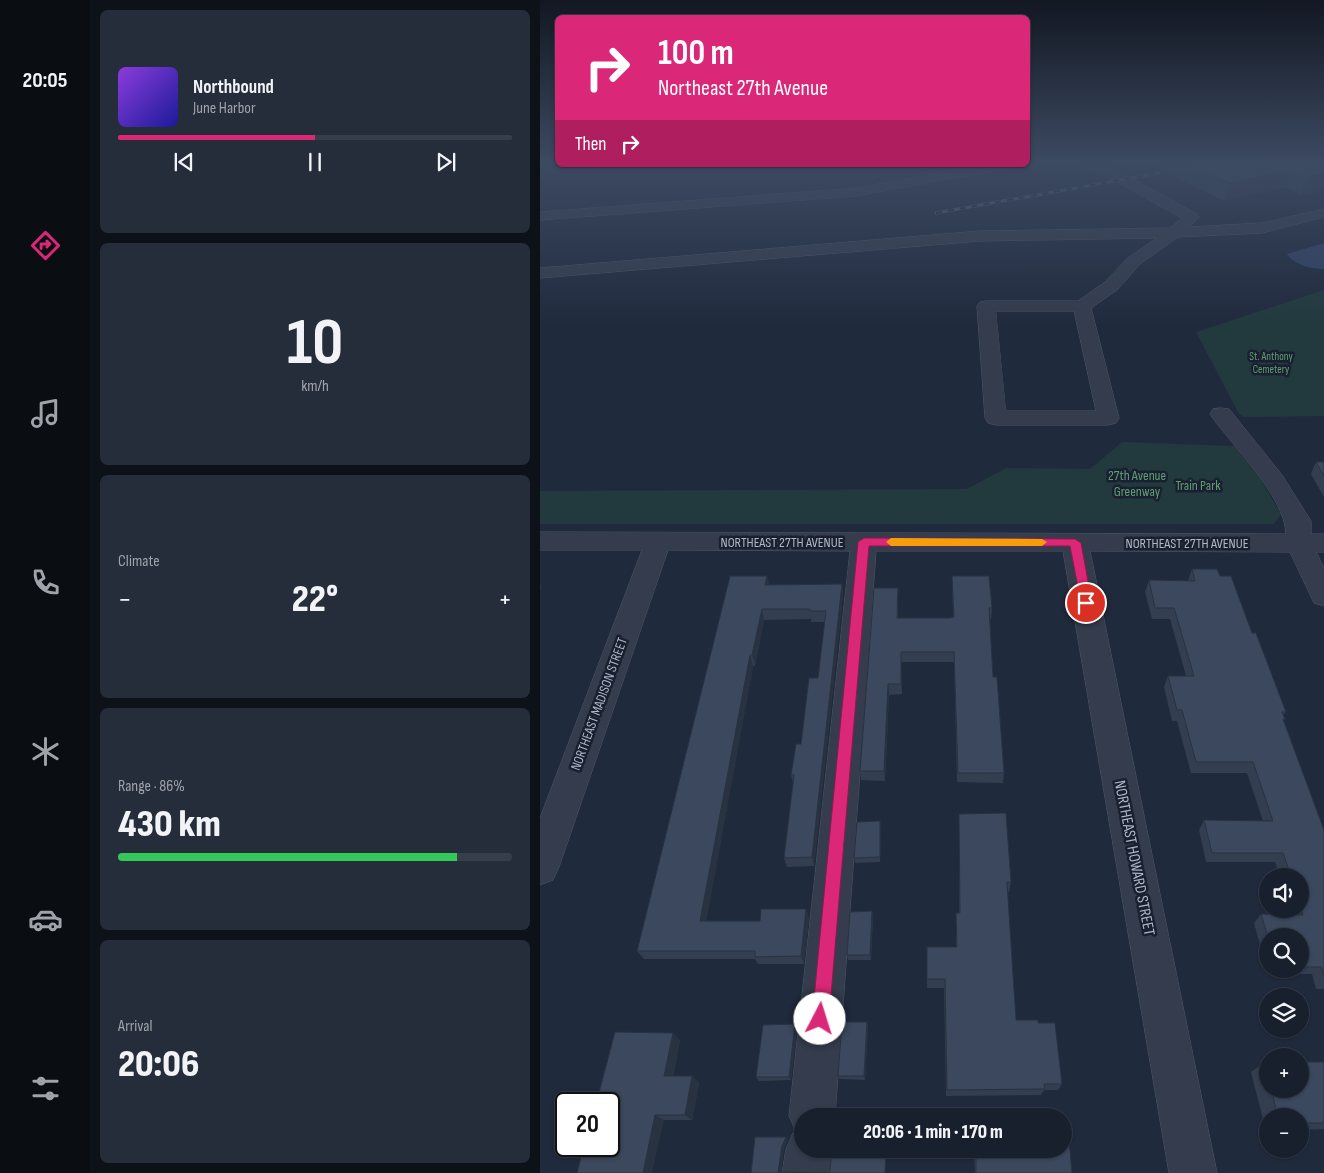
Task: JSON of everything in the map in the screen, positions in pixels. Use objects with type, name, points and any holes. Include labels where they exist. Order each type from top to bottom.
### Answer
[{"type":"street","points":[[1082,306],[1108,418],[996,418],[986,306],[1082,306],[1111,286],[1134,261],[1174,233],[1192,216],[1212,224],[1234,228],[1262,228]]},
{"type":"street","points":[[540,273],[962,237],[1174,233],[1262,228],[1313,216]]},
{"type":"street","points":[[1221,414],[1274,480],[1311,543],[1324,596]]},
{"type":"street","name":"NORTHEAST 27TH AVENUE","points":[[540,541],[1311,543]]},
{"type":"street","name":"NORTHEAST MADISON STREET","points":[[540,868],[658,541]]},
{"type":"street","points":[[813,1108],[864,542]]},
{"type":"street","name":"NORTHEAST HOWARD STREET","points":[[1075,543],[1193,1173]]},
{"type":"street","points":[[806,1173],[808,1158]]},
{"type":"green space","name":"St. Anthony Cemetery","points":[[1324,290],[1324,416],[1244,417],[1239,414],[1196,332]]},
{"type":"green space","name":"27th Avenue Greenway","points":[[1122,442],[1235,446],[1259,477],[1281,514],[1274,524],[540,524],[540,491],[967,489],[1006,468],[1090,469]]},
{"type":"water","points":[[1324,243],[1324,269],[1304,266],[1294,261],[1287,254]]},
{"type":"building","points":[[1316,462],[1324,462],[1324,476]]},
{"type":"building","points":[[1192,569],[1217,569],[1220,576],[1231,576],[1252,633],[1256,633],[1286,712],[1282,712],[1285,719],[1283,719],[1324,830],[1324,976],[1321,967],[1309,967],[1309,928],[1265,928],[1262,918],[1309,918],[1309,868],[1288,868],[1283,853],[1212,853],[1204,820],[1273,821],[1253,762],[1196,762],[1182,710],[1177,710],[1168,676],[1194,676],[1174,608],[1155,608],[1149,580],[1195,581]]},
{"type":"building","points":[[730,576],[767,576],[765,585],[842,584],[812,857],[784,858],[794,775],[791,775],[796,744],[801,744],[809,678],[818,678],[826,611],[762,609],[752,655],[750,655],[700,921],[760,921],[761,909],[806,909],[801,956],[755,957],[755,951],[637,951]]},
{"type":"building","points":[[952,576],[989,576],[992,608],[989,608],[993,677],[997,677],[1004,773],[958,773],[954,652],[901,652],[901,684],[888,684],[884,771],[860,771],[874,588],[898,588],[897,618],[950,618],[954,617]]},
{"type":"building","points":[[1006,813],[1011,882],[1007,882],[1016,1020],[1038,1020],[1038,1023],[1055,1023],[1062,1084],[1044,1084],[1045,1089],[947,1090],[945,979],[927,979],[927,947],[957,947],[956,913],[960,913],[959,814]]},
{"type":"building","points":[[880,821],[880,857],[854,858],[857,822]]},
{"type":"building","points":[[872,911],[870,955],[847,955],[850,912]]},
{"type":"building","points":[[842,1022],[867,1022],[864,1076],[838,1076]]},
{"type":"building","points":[[795,1024],[789,1077],[756,1077],[763,1025]]},
{"type":"building","points":[[615,1032],[673,1033],[664,1076],[692,1076],[685,1115],[655,1115],[643,1173],[577,1173],[581,1157],[620,1157],[620,1092],[599,1092]]},
{"type":"building","points":[[1309,1062],[1324,1062],[1324,1123],[1309,1123],[1309,1108],[1276,1108],[1273,1098],[1309,1098]]},
{"type":"building","points":[[755,1137],[786,1137],[782,1146],[778,1172],[828,1173],[751,1173]]},
{"type":"building","points":[[831,1158],[886,1158],[885,1173],[828,1173],[830,1171]]},
{"type":"building","points":[[976,1158],[1071,1158],[1072,1173],[976,1173]]},
{"type":"slow traffic","points":[[891,542],[1042,542]]},
{"type":"route","points":[[820,1019],[864,542],[1075,543],[1086,603]]},
{"type":"park label","name":"Train Park","points":[[1198,485]]}]
